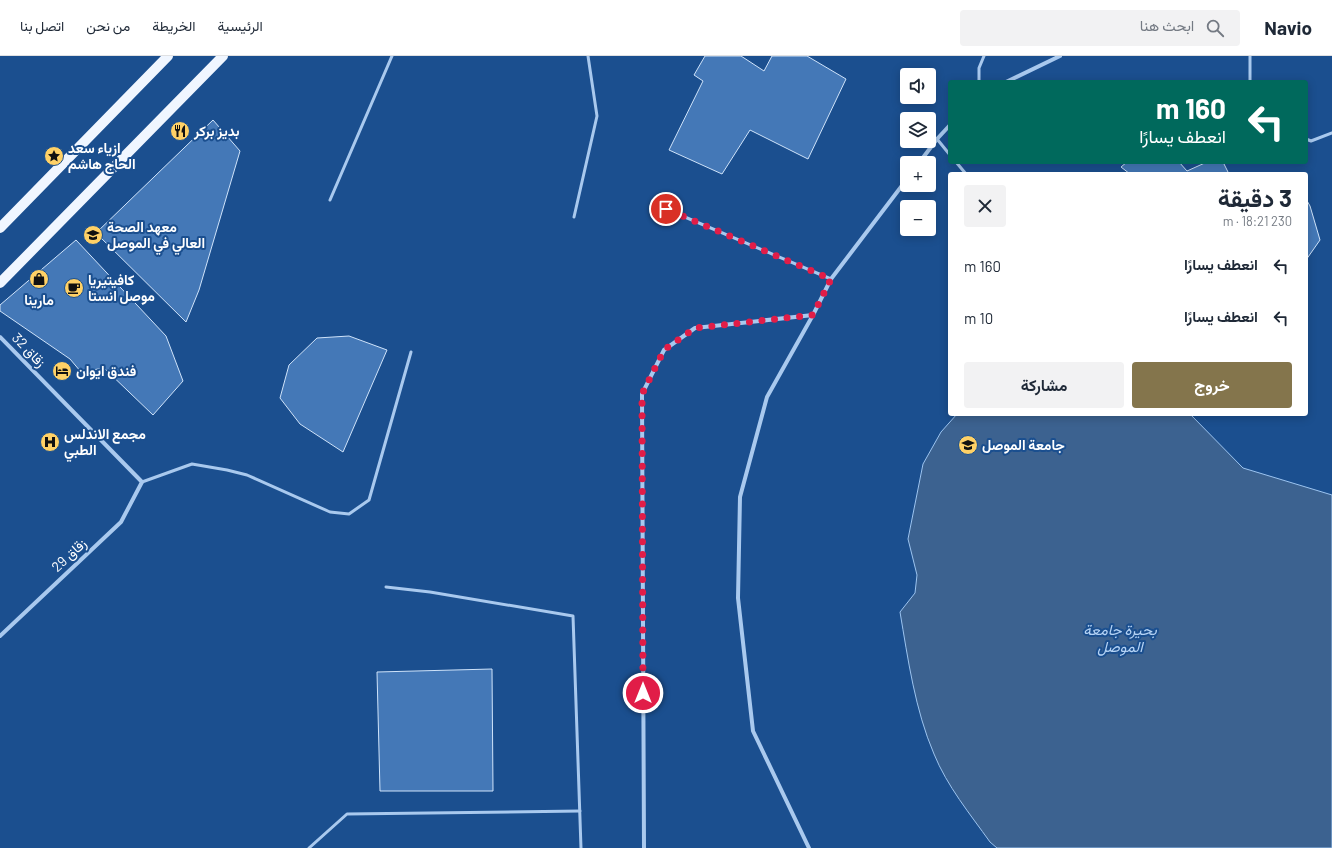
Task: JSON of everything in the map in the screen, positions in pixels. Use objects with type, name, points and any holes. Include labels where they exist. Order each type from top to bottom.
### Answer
[{"type":"main road","points":[[0,228],[168,56]]},
{"type":"main road","points":[[0,283],[223,56]]},
{"type":"street","points":[[1010,80],[1060,56]]},
{"type":"street","points":[[924,156],[948,127]]},
{"type":"street","points":[[809,848],[753,731],[738,598],[740,497],[767,397],[813,315],[831,279],[900,188]]},
{"type":"street","points":[[644,848],[642,394],[664,350],[695,328],[813,315]]},
{"type":"street","name":"زقاق 32","points":[[0,336],[142,482]]},
{"type":"street","name":"زقاق 29","points":[[0,636],[121,522],[142,482]]},
{"type":"lane","points":[[330,200],[392,56]]},
{"type":"lane","points":[[574,217],[597,116],[588,56]]},
{"type":"lane","points":[[979,80],[979,68],[984,56]]},
{"type":"lane","points":[[1250,56],[1250,80]]},
{"type":"lane","points":[[1308,139],[1311,140],[1332,133]]},
{"type":"lane","points":[[937,139],[948,153]]},
{"type":"lane","points":[[958,164],[964,172]]},
{"type":"lane","points":[[666,209],[831,279]]},
{"type":"lane","points":[[142,482],[192,464],[247,475],[330,512],[349,514],[369,500],[411,352]]},
{"type":"lane","points":[[386,587],[430,592],[573,616],[582,848]]},
{"type":"lane","points":[[309,848],[347,814],[580,811]]},
{"type":"water","name":"بحيرة جامعة الموصل","points":[[955,416],[1192,416],[1243,468],[1332,495],[1332,848],[997,848],[990,842],[959,800],[945,777],[927,737],[913,684],[900,612],[915,593],[917,575],[908,539],[923,464],[941,432]]},
{"type":"building","points":[[705,56],[741,56],[764,71],[772,56],[807,56],[846,79],[808,159],[750,130],[722,174],[669,150],[703,81],[694,75]]},
{"type":"building","points":[[213,120],[240,151],[199,290],[186,322],[96,233]]},
{"type":"building","points":[[1125,164],[1181,164],[1187,171],[1203,164],[1224,164],[1228,172],[1127,172],[1121,167]]},
{"type":"building","points":[[1308,202],[1310,206],[1320,240],[1308,257]]},
{"type":"building","points":[[76,240],[166,336],[183,381],[153,415],[104,368],[81,372],[70,359],[0,311],[0,305]]},
{"type":"building","points":[[349,336],[387,350],[343,452],[300,424],[280,398],[289,365],[317,338]]},
{"type":"building","points":[[492,669],[493,791],[380,791],[377,672]]},
{"type":"place","name":"بديز بركر","points":[[180,131]]},
{"type":"place","name":"ازياء سعد الحاج هاشم","points":[[54,156]]},
{"type":"place","name":"معهد الصحة العالي في الموصل","points":[[93,235]]},
{"type":"place","name":"مارينا","points":[[39,279]]},
{"type":"place","name":"كافيتيريا موصل انستا","points":[[74,288]]},
{"type":"place","name":"فندق ايوان","points":[[62,371]]},
{"type":"place","name":"مجمع الاندلس الطبي","points":[[50,442]]},
{"type":"place","name":"جامعة الموصل","points":[[968,445]]},
{"type":"route","points":[[643,693],[642,394],[664,350],[695,328],[813,315],[831,279],[666,209]]}]
